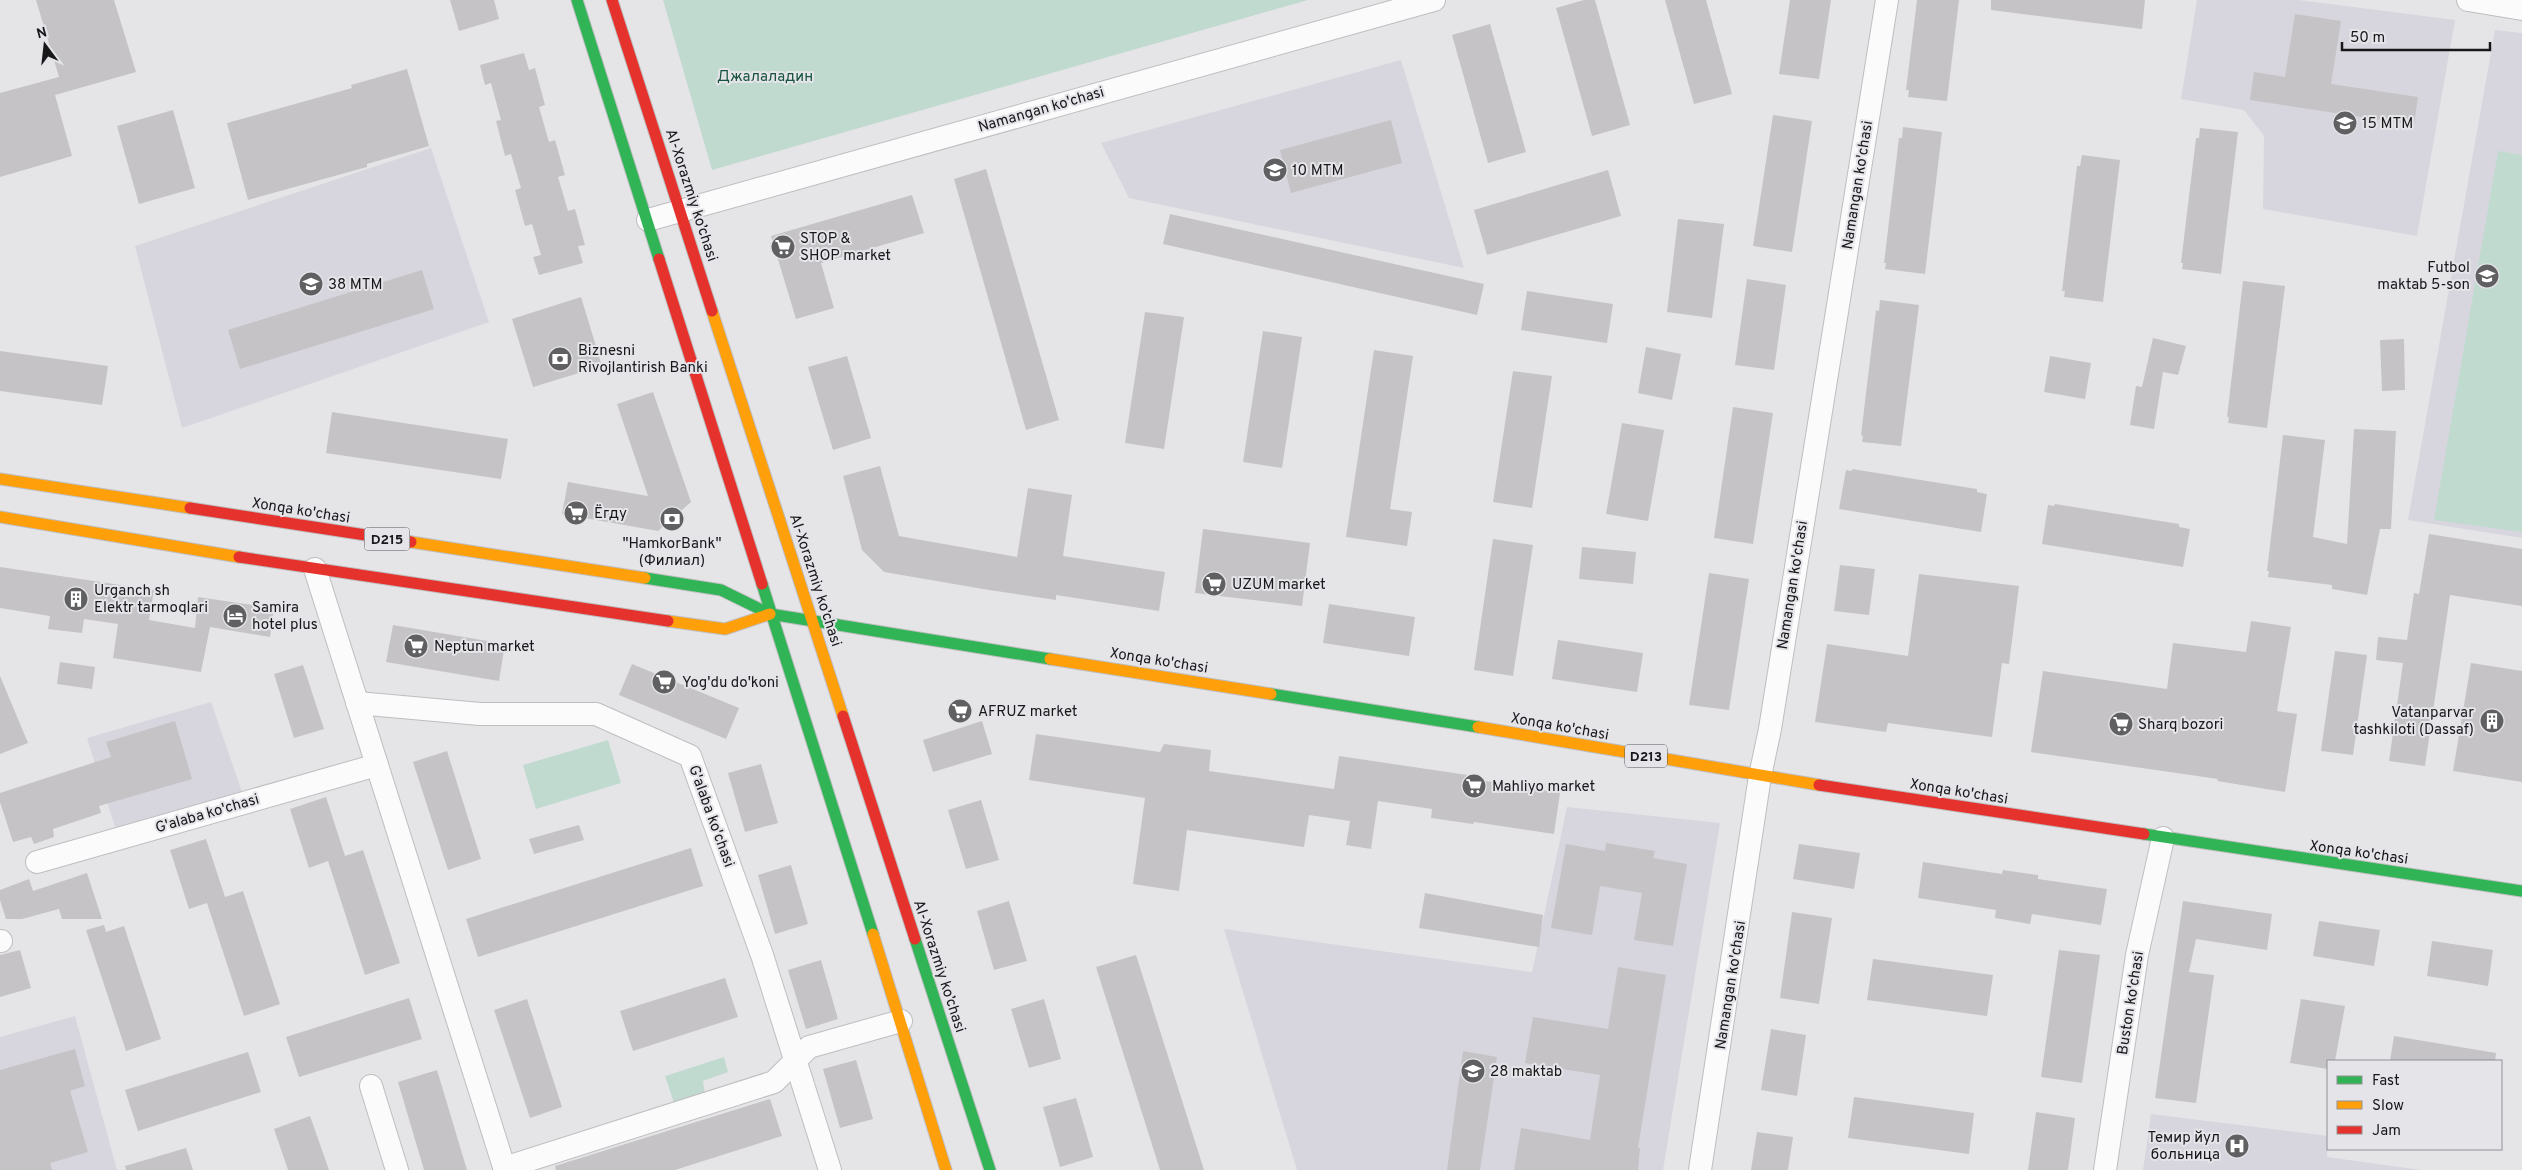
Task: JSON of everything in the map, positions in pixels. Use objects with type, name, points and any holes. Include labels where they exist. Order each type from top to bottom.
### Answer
[{"type":"main road","points":[[577,0],[648,220],[770,614],[901,1021],[946,1170]]},
{"type":"main road","name":"Al-Xorazmiy ko’chasi","points":[[612,0],[990,1170]]},
{"type":"main road","name":"Xonqa ko'chasi","points":[[0,478],[721,590],[770,614],[814,622],[1426,717],[1760,776],[2522,891]]},
{"type":"main road","name":"Xonqa ko'chasi","points":[[0,517],[315,569],[725,629],[770,614]]},
{"type":"street","name":"Namangan ko'chasi","points":[[648,220],[681,209],[1434,0]]},
{"type":"street","name":"Namangan ko'chasi","points":[[1700,1170],[1760,776],[1770,729],[1887,0]]},
{"type":"street","points":[[2468,0],[2522,9]]},
{"type":"street","points":[[315,569],[505,1169],[774,1082],[795,1059],[809,1048],[901,1021]]},
{"type":"street","name":"G'alaba ko'chasi","points":[[357,703],[480,714],[596,714],[690,756],[762,955],[830,1170]]},
{"type":"street","name":"G'alaba ko'chasi","points":[[37,862],[377,765]]},
{"type":"street","name":"Buston ko'chasi","points":[[2105,1170],[2136,955],[2163,838]]},
{"type":"street","points":[[371,1086],[397,1170]]},
{"type":"shaded area","name":"15 MTM","points":[[2197,0],[2299,0],[2455,20],[2417,236],[2263,209],[2264,136],[2244,110],[2181,99]]},
{"type":"shaded area","name":"Futbol maktab 5-son","points":[[2495,30],[2522,33],[2522,538],[2408,520]]},
{"type":"shaded area","name":"10 MTM","points":[[1401,60],[1464,268],[1129,198],[1101,143]]},
{"type":"shaded area","name":"38 MTM","points":[[431,148],[489,322],[182,428],[135,246]]},
{"type":"shaded area","points":[[211,702],[242,792],[116,830],[87,738]]},
{"type":"shaded area","name":"28 maktab","points":[[1567,807],[1720,823],[1663,1170],[1297,1170],[1224,929],[1532,972]]},
{"type":"shaded area","points":[[75,1016],[117,1170],[0,1170],[0,1037]]},
{"type":"shaded area","name":"Темир йул больница","points":[[2151,1114],[2327,1136],[2327,1157],[2421,1170],[2143,1170]]},
{"type":"green space","name":"Джалаладин","points":[[663,0],[1308,0],[712,170]]},
{"type":"green space","points":[[2498,151],[2522,155],[2522,532],[2434,520]]},
{"type":"green space","points":[[608,740],[621,783],[536,809],[523,765]]},
{"type":"green space","points":[[724,1057],[728,1072],[703,1081],[705,1095],[675,1106],[665,1076]]},
{"type":"building","points":[[36,0],[114,0],[136,72],[55,95],[72,156],[0,177],[0,93],[59,77]]},
{"type":"building","points":[[450,0],[494,0],[499,19],[459,31]]},
{"type":"building","points":[[1584,0],[1595,0],[1630,125],[1592,136],[1556,8]]},
{"type":"building","points":[[1665,0],[1706,0],[1732,94],[1694,104]]},
{"type":"building","points":[[1790,0],[1831,0],[1819,79],[1779,74]]},
{"type":"building","points":[[1917,0],[1959,0],[1947,101],[1908,97],[1909,90],[1906,90]]},
{"type":"building","points":[[1991,0],[2145,0],[2142,29],[1991,10]]},
{"type":"building","points":[[2295,14],[2341,21],[2331,84],[2418,97],[2414,125],[2250,100],[2254,72],[2285,77]]},
{"type":"building","points":[[1490,24],[1526,152],[1488,163],[1452,35]]},
{"type":"building","points":[[524,53],[529,70],[535,68],[545,105],[539,107],[549,142],[555,140],[565,175],[558,177],[568,211],[575,209],[585,245],[578,246],[583,263],[539,275],[533,257],[541,255],[532,224],[525,226],[515,190],[521,188],[511,154],[505,156],[496,121],[501,120],[491,83],[485,85],[480,65]]},
{"type":"building","points":[[407,69],[429,146],[367,164],[367,167],[248,200],[227,123],[352,88],[351,85]]},
{"type":"building","points":[[173,110],[195,188],[139,204],[117,126]]},
{"type":"building","points":[[1773,115],[1812,121],[1792,252],[1753,246]]},
{"type":"building","points":[[1391,120],[1402,163],[1291,193],[1280,150]]},
{"type":"building","points":[[1903,127],[1942,132],[1925,274],[1885,269],[1886,263],[1884,263],[1899,138],[1902,138]]},
{"type":"building","points":[[2200,128],[2238,132],[2221,274],[2182,269],[2183,263],[2181,263],[2196,138],[2199,138]]},
{"type":"building","points":[[2082,155],[2120,160],[2103,302],[2064,297],[2065,291],[2062,291],[2077,166],[2080,166]]},
{"type":"building","points":[[986,169],[1059,420],[1026,430],[954,179]]},
{"type":"building","points":[[1608,170],[1621,216],[1487,255],[1474,210]]},
{"type":"building","points":[[912,195],[924,233],[821,263],[834,308],[796,319],[771,236]]},
{"type":"building","points":[[1170,214],[1484,284],[1477,315],[1163,244]]},
{"type":"building","points":[[1678,219],[1724,224],[1712,318],[1667,312]]},
{"type":"building","points":[[422,270],[434,309],[240,369],[228,330]]},
{"type":"building","points":[[1747,279],[1786,285],[1774,370],[1735,365]]},
{"type":"building","points":[[2243,281],[2285,286],[2267,428],[2228,423],[2229,417],[2227,417]]},
{"type":"building","points":[[1527,291],[1613,304],[1607,343],[1521,330]]},
{"type":"building","points":[[581,297],[602,366],[533,387],[512,319]]},
{"type":"building","points":[[1880,300],[1919,305],[1901,446],[1862,442],[1863,436],[1861,435],[1876,310],[1879,311]]},
{"type":"building","points":[[1145,312],[1184,317],[1164,449],[1125,443]]},
{"type":"building","points":[[1263,331],[1302,337],[1282,468],[1243,462]]},
{"type":"building","points":[[2153,338],[2186,346],[2178,375],[2163,372],[2154,429],[2130,425],[2136,386],[2142,387]]},
{"type":"building","points":[[2404,339],[2405,390],[2382,391],[2380,340]]},
{"type":"building","points":[[1646,347],[1681,354],[1672,400],[1638,393]]},
{"type":"building","points":[[1374,350],[1413,356],[1390,509],[1412,512],[1407,546],[1346,537]]},
{"type":"building","points":[[0,351],[108,366],[102,405],[0,391]]},
{"type":"building","points":[[847,356],[871,438],[833,450],[808,367]]},
{"type":"building","points":[[2050,356],[2091,363],[2085,399],[2044,392]]},
{"type":"building","points":[[1513,371],[1552,376],[1532,508],[1493,502]]},
{"type":"building","points":[[653,392],[691,502],[658,531],[562,514],[568,482],[648,496],[617,404]]},
{"type":"building","points":[[1733,407],[1773,413],[1753,544],[1714,538]]},
{"type":"building","points":[[332,412],[508,439],[501,479],[326,453]]},
{"type":"building","points":[[1622,423],[1664,430],[1648,521],[1606,514]]},
{"type":"building","points":[[2354,429],[2396,431],[2391,529],[2380,529],[2367,595],[2332,589],[2332,585],[2268,577],[2269,571],[2267,571],[2283,435],[2325,440],[2313,537],[2347,544]]},
{"type":"building","points":[[880,466],[899,536],[1017,557],[1028,488],[1072,495],[1063,556],[1165,572],[1159,611],[1056,595],[1056,600],[884,572],[862,550],[843,476]]},
{"type":"building","points":[[1852,469],[1977,489],[1977,492],[1987,494],[1981,532],[1839,509],[1846,470],[1852,471]]},
{"type":"building","points":[[2055,504],[2179,524],[2179,527],[2190,529],[2183,567],[2042,544],[2048,505],[2054,506]]},
{"type":"building","points":[[1203,529],[1310,543],[1302,606],[1195,593]]},
{"type":"building","points":[[2429,534],[2522,549],[2522,606],[2450,595],[2425,766],[2389,761],[2403,663],[2376,660],[2378,637],[2407,640],[2414,593],[2419,594]]},
{"type":"building","points":[[1493,539],[1533,545],[1513,676],[1474,670]]},
{"type":"building","points":[[1582,547],[1636,552],[1633,584],[1579,579]]},
{"type":"building","points":[[1840,565],[1875,569],[1869,615],[1834,611]]},
{"type":"building","points":[[0,567],[154,590],[149,620],[195,628],[198,597],[274,608],[270,637],[210,627],[201,672],[113,658],[118,624],[84,619],[82,633],[48,629],[50,616],[0,608]]},
{"type":"building","points":[[1709,573],[1749,579],[1729,710],[1689,705]]},
{"type":"building","points":[[1919,574],[2019,586],[2009,664],[2002,663],[1992,737],[1888,723],[1886,732],[1815,722],[1827,644],[1908,656]]},
{"type":"building","points":[[1329,604],[1415,617],[1409,656],[1323,643]]},
{"type":"building","points":[[2251,621],[2291,627],[2277,711],[2297,714],[2285,792],[2217,781],[2218,779],[2031,752],[2043,671],[2167,689],[2173,643],[2246,652]]},
{"type":"building","points":[[393,625],[505,644],[499,681],[386,662]]},
{"type":"building","points":[[1558,640],[1643,653],[1637,692],[1552,679]]},
{"type":"building","points":[[2335,651],[2367,655],[2353,755],[2321,751]]},
{"type":"building","points":[[60,662],[95,667],[92,689],[57,684]]},
{"type":"building","name":"Vatanparvar tashkiloti (Dassaf)","points":[[2471,663],[2522,671],[2522,782],[2453,771]]},
{"type":"building","points":[[632,664],[739,708],[726,739],[619,695]]},
{"type":"building","points":[[303,665],[324,729],[294,738],[274,674]]},
{"type":"building","points":[[0,676],[28,743],[0,754]]},
{"type":"building","points":[[175,721],[192,779],[99,806],[101,813],[53,829],[54,837],[34,844],[31,837],[13,842],[0,802],[0,793],[111,757],[106,742]]},
{"type":"building","points":[[982,721],[992,754],[933,772],[923,740]]},
{"type":"building","points":[[1036,734],[1160,752],[1164,744],[1211,750],[1209,771],[1334,789],[1339,756],[1481,777],[1480,780],[1560,793],[1554,834],[1474,822],[1473,824],[1431,818],[1432,809],[1378,801],[1371,849],[1346,845],[1350,821],[1309,815],[1304,847],[1187,830],[1179,891],[1133,884],[1145,798],[1029,780]]},
{"type":"building","points":[[447,751],[481,859],[448,870],[413,762]]},
{"type":"building","points":[[761,764],[778,823],[745,832],[728,773]]},
{"type":"building","points":[[326,797],[345,856],[363,850],[400,963],[365,975],[328,861],[309,868],[290,809]]},
{"type":"building","points":[[981,800],[999,860],[966,869],[948,810]]},
{"type":"building","points":[[579,825],[584,840],[534,854],[529,839]]},
{"type":"building","points":[[206,839],[225,897],[243,891],[280,1004],[244,1016],[207,903],[189,909],[170,850]]},
{"type":"building","points":[[1606,843],[1655,851],[1653,858],[1687,864],[1673,946],[1634,940],[1642,893],[1600,886],[1592,935],[1551,928],[1566,844],[1605,851]]},
{"type":"building","points":[[1799,844],[1860,853],[1854,889],[1793,879]]},
{"type":"building","points":[[691,848],[703,886],[478,957],[466,919]]},
{"type":"building","points":[[1923,862],[2002,874],[2003,870],[2038,875],[2038,879],[2107,889],[2101,925],[2032,914],[2030,924],[1995,918],[1996,910],[1918,898]]},
{"type":"building","points":[[791,865],[808,924],[775,934],[758,875]]},
{"type":"building","points":[[87,873],[102,919],[62,919],[59,909],[22,919],[6,919],[0,900],[0,890],[29,879],[33,891]]},
{"type":"building","points":[[1425,893],[1543,915],[1539,947],[1419,928]]},
{"type":"building","points":[[1009,901],[1027,961],[994,970],[977,911]]},
{"type":"building","points":[[2183,901],[2272,914],[2267,950],[2196,939],[2189,972],[2214,975],[2196,1103],[2155,1098]]},
{"type":"building","points":[[1792,912],[1832,918],[1819,1004],[1780,998]]},
{"type":"building","points":[[2319,921],[2380,930],[2374,966],[2313,956]]},
{"type":"building","points":[[104,925],[106,932],[124,926],[161,1039],[126,1051],[86,930]]},
{"type":"building","points":[[2432,941],[2493,950],[2488,986],[2427,976]]},
{"type":"building","points":[[20,950],[31,988],[0,997],[0,955]]},
{"type":"building","points":[[2059,950],[2100,955],[2082,1083],[2041,1077]]},
{"type":"building","points":[[1136,955],[1204,1170],[1160,1170],[1096,967]]},
{"type":"building","points":[[1873,959],[1993,975],[1987,1016],[1867,1000]]},
{"type":"building","points":[[821,960],[838,1019],[806,1029],[788,970]]},
{"type":"building","points":[[1618,967],[1666,975],[1638,1148],[1640,1148],[1638,1170],[1514,1170],[1521,1128],[1590,1140],[1600,1075],[1525,1063],[1533,1017],[1608,1029]]},
{"type":"building","points":[[725,978],[738,1017],[633,1051],[620,1011]]},
{"type":"building","points":[[409,998],[422,1039],[299,1077],[286,1037]]},
{"type":"building","points":[[527,999],[562,1107],[530,1118],[494,1010]]},
{"type":"building","points":[[1044,999],[1061,1059],[1029,1068],[1011,1009]]},
{"type":"building","points":[[2301,999],[2345,1006],[2335,1060],[2327,1060],[2327,1069],[2290,1063]]},
{"type":"building","points":[[1771,1029],[1806,1035],[1797,1096],[1761,1090]]},
{"type":"building","points":[[2394,1036],[2496,1053],[2495,1060],[2390,1060]]},
{"type":"building","points":[[75,1049],[85,1086],[70,1091],[88,1152],[50,1163],[52,1170],[0,1170],[0,1070]]},
{"type":"building","points":[[1463,1051],[1497,1057],[1480,1170],[1447,1170]]},
{"type":"building","points":[[248,1052],[261,1092],[138,1131],[125,1090]]},
{"type":"building","points":[[856,1060],[873,1119],[840,1128],[823,1069]]},
{"type":"building","points":[[437,1070],[467,1170],[424,1170],[398,1082]]},
{"type":"building","points":[[1854,1097],[1974,1113],[1969,1154],[1848,1138]]},
{"type":"building","points":[[1076,1098],[1093,1157],[1060,1167],[1043,1107]]},
{"type":"building","points":[[770,1099],[782,1136],[675,1170],[556,1170],[555,1166]]},
{"type":"building","points":[[2036,1112],[2075,1118],[2068,1170],[2028,1170]]},
{"type":"building","points":[[310,1116],[329,1170],[288,1170],[274,1129]]},
{"type":"building","points":[[1757,1132],[1793,1137],[1788,1170],[1751,1170]]},
{"type":"building","points":[[186,1148],[193,1170],[126,1170],[125,1166]]},
{"type":"traffic: fast","points":[[577,0],[659,259]]},
{"type":"traffic: fast","points":[[645,578],[721,590],[770,614],[1050,659]]},
{"type":"traffic: fast","points":[[762,584],[873,934]]},
{"type":"traffic: fast","points":[[1271,694],[1478,727]]},
{"type":"traffic: fast","points":[[2144,834],[2522,891]]},
{"type":"traffic: fast","points":[[915,939],[990,1170]]},
{"type":"traffic: slow","points":[[712,311],[843,716]]},
{"type":"traffic: slow","points":[[0,479],[190,508]]},
{"type":"traffic: slow","points":[[0,517],[239,557]]},
{"type":"traffic: slow","points":[[411,542],[645,578]]},
{"type":"traffic: slow","points":[[668,621],[725,629],[770,614]]},
{"type":"traffic: slow","points":[[1050,659],[1271,694]]},
{"type":"traffic: slow","points":[[1478,727],[1819,785]]},
{"type":"traffic: slow","points":[[873,934],[946,1170]]},
{"type":"traffic: jam","points":[[612,0],[712,311]]},
{"type":"traffic: jam","points":[[659,259],[762,584]]},
{"type":"traffic: jam","points":[[190,508],[411,542]]},
{"type":"traffic: jam","points":[[239,557],[668,621]]},
{"type":"traffic: jam","points":[[843,716],[915,939]]},
{"type":"traffic: jam","points":[[1819,785],[2144,834]]},
{"type":"place","name":"15 MTM","points":[[2345,123]]},
{"type":"place","name":"10 MTM","points":[[1275,170]]},
{"type":"place","name":"STOP & SHOP market","points":[[783,247]]},
{"type":"place","name":"Futbol maktab 5-son","points":[[2487,276]]},
{"type":"place","name":"38 MTM","points":[[311,284]]},
{"type":"place","name":"Biznesni Rivojlantirish Banki","points":[[560,359]]},
{"type":"place","name":"Ёгду","points":[[576,513]]},
{"type":"place","name":"\"HamkorBank\" (Филиал)","points":[[672,519]]},
{"type":"place","name":"UZUM market","points":[[1214,584]]},
{"type":"place","name":"Urganch sh Elektr tarmoqlari","points":[[76,599]]},
{"type":"place","name":"Samira hotel plus","points":[[235,616]]},
{"type":"place","name":"Neptun market","points":[[416,646]]},
{"type":"place","name":"Yog'du do'koni","points":[[664,682]]},
{"type":"place","name":"AFRUZ market","points":[[960,711]]},
{"type":"place","name":"Vatanparvar tashkiloti (Dassaf)","points":[[2492,721]]},
{"type":"place","name":"Sharq bozori","points":[[2121,724]]},
{"type":"place","name":"Mahliyo market","points":[[1474,786]]},
{"type":"place","name":"28 maktab","points":[[1473,1071]]},
{"type":"place","name":"Темир йул больница","points":[[2237,1146]]}]
